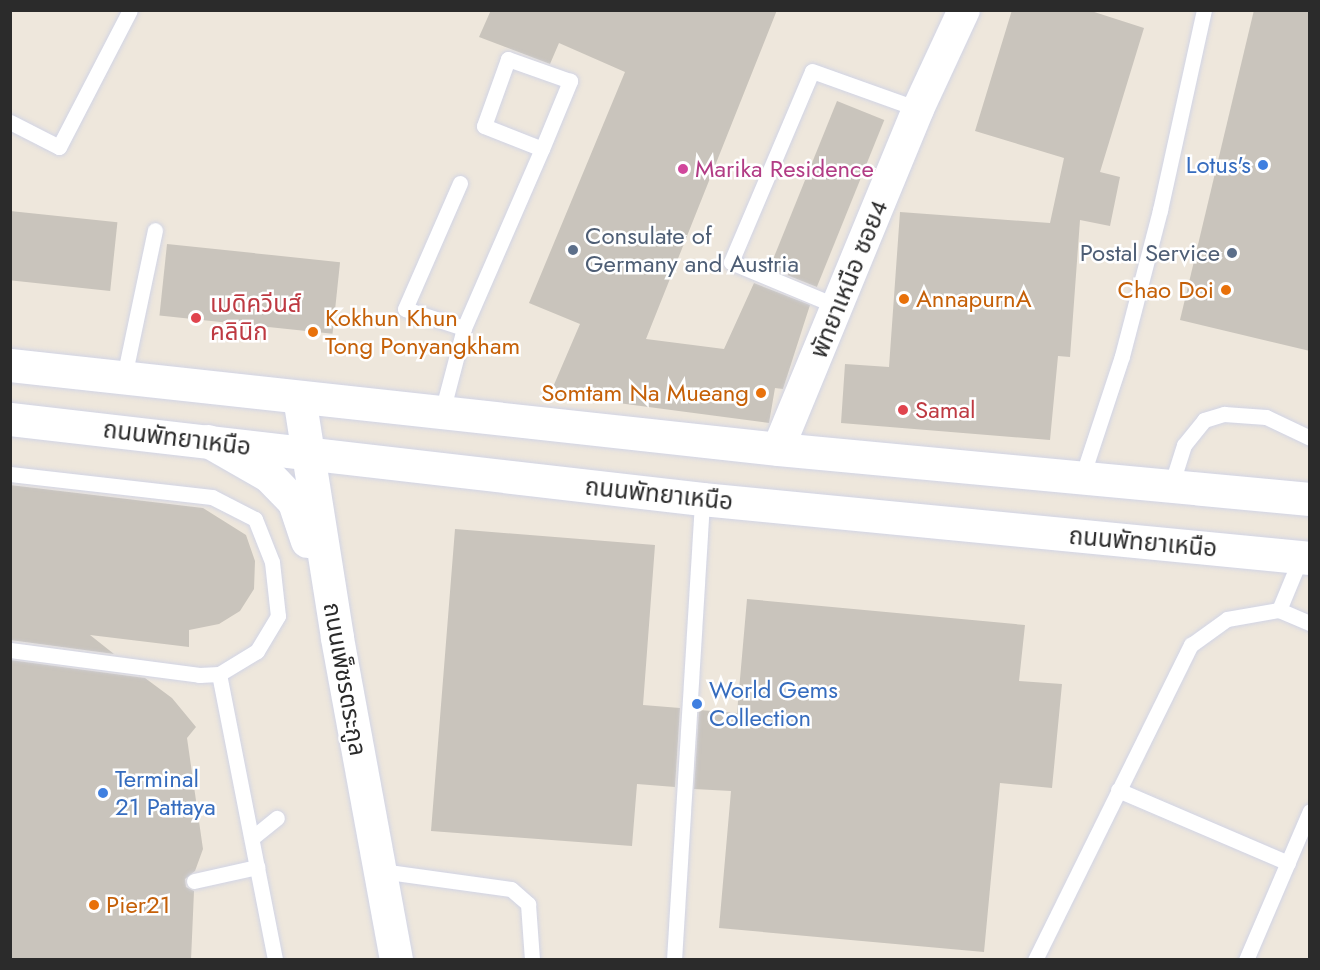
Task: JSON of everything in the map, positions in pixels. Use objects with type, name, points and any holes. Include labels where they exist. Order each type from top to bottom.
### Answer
[{"type":"main road","points":[[10,365],[778,449],[1310,499]]},
{"type":"main road","name":"ถนนเพ็ชรตระกูล","points":[[299,397],[337,638],[396,960]]},
{"type":"main road","name":"ถนนพัทยาเหนือ","points":[[10,419],[702,499],[1305,557]]},
{"type":"main road","points":[[208,441],[269,476],[294,502],[337,638]]},
{"type":"street","name":"พัทยาเหนือ ซอย4","points":[[778,449],[839,307],[918,109],[964,10]]},
{"type":"lane","points":[[10,122],[59,147],[130,10]]},
{"type":"lane","points":[[1082,477],[1122,356],[1149,255],[1204,10]]},
{"type":"lane","points":[[442,412],[464,328],[542,148],[570,81],[508,59],[484,126],[542,148]]},
{"type":"lane","points":[[839,307],[731,262],[812,71],[918,109]]},
{"type":"lane","points":[[460,183],[405,309],[464,328]]},
{"type":"lane","points":[[124,377],[154,230]]},
{"type":"lane","points":[[1171,486],[1184,446],[1204,420],[1224,414],[1266,417],[1310,438]]},
{"type":"lane","points":[[10,474],[212,497],[255,519],[272,562],[278,616],[257,651],[219,674],[199,675],[10,650]]},
{"type":"lane","points":[[674,960],[702,499]]},
{"type":"lane","points":[[1279,610],[1305,557]]},
{"type":"lane","points":[[1035,960],[1191,645],[1227,619],[1279,610],[1310,622]]},
{"type":"lane","points":[[219,674],[275,960]]},
{"type":"lane","points":[[1118,790],[1288,863]]},
{"type":"lane","points":[[1246,960],[1310,811]]},
{"type":"lane","points":[[252,838],[277,818]]},
{"type":"lane","points":[[194,881],[257,867]]},
{"type":"lane","points":[[381,871],[511,889],[528,904],[532,960]]},
{"type":"building","points":[[491,10],[777,10],[646,339],[724,349],[754,283],[810,305],[783,389],[775,388],[769,423],[550,394],[580,324],[529,303],[625,72],[559,43],[550,64],[479,37]]},
{"type":"building","points":[[1012,10],[1088,10],[1144,28],[1100,172],[1120,177],[1110,226],[1080,220],[1070,357],[1058,356],[1050,440],[841,423],[845,364],[889,367],[900,212],[1050,223],[1064,158],[975,131]]},
{"type":"building","name":"Lotus's","points":[[1254,10],[1310,10],[1310,351],[1180,320]]},
{"type":"building","points":[[837,101],[884,120],[817,287],[770,268]]},
{"type":"building","points":[[10,211],[117,222],[110,291],[10,280]]},
{"type":"building","points":[[167,244],[340,262],[333,334],[159,316]]},
{"type":"building","points":[[10,485],[203,508],[246,535],[255,561],[254,589],[240,611],[219,624],[189,630],[189,647],[90,635],[114,654],[10,640]]},
{"type":"building","points":[[455,529],[655,545],[643,705],[680,708],[675,787],[637,784],[632,846],[431,831]]},
{"type":"building","points":[[747,599],[1025,625],[1019,681],[1062,684],[1052,788],[1000,783],[984,952],[719,928],[731,791],[694,789],[699,710],[737,713]]},
{"type":"building","name":"Terminal 21 Pattaya","points":[[10,660],[145,678],[172,698],[196,727],[187,738],[203,849],[195,871],[185,879],[186,887],[194,891],[191,960],[10,960]]},
{"type":"place","name":"Lotus's","points":[[1263,165]]},
{"type":"place","name":"Marika Residence","points":[[683,169]]},
{"type":"place","name":"Consulate of Germany and Austria","points":[[573,250]]},
{"type":"place","name":"Postal Service","points":[[1232,253]]},
{"type":"place","name":"Chao Doi","points":[[1226,290]]},
{"type":"place","name":"AnnapurnA","points":[[904,299]]},
{"type":"place","name":"เมดิควีนส์ คลินิก","points":[[196,318]]},
{"type":"place","name":"Kokhun Khun Tong Ponyangkham","points":[[313,332]]},
{"type":"place","name":"Somtam Na Mueang","points":[[761,393]]},
{"type":"place","name":"Samal","points":[[903,410]]},
{"type":"place","name":"World Gems Collection","points":[[697,704]]},
{"type":"place","name":"Terminal 21 Pattaya","points":[[103,793]]},
{"type":"place","name":"Pier21","points":[[94,905]]}]
